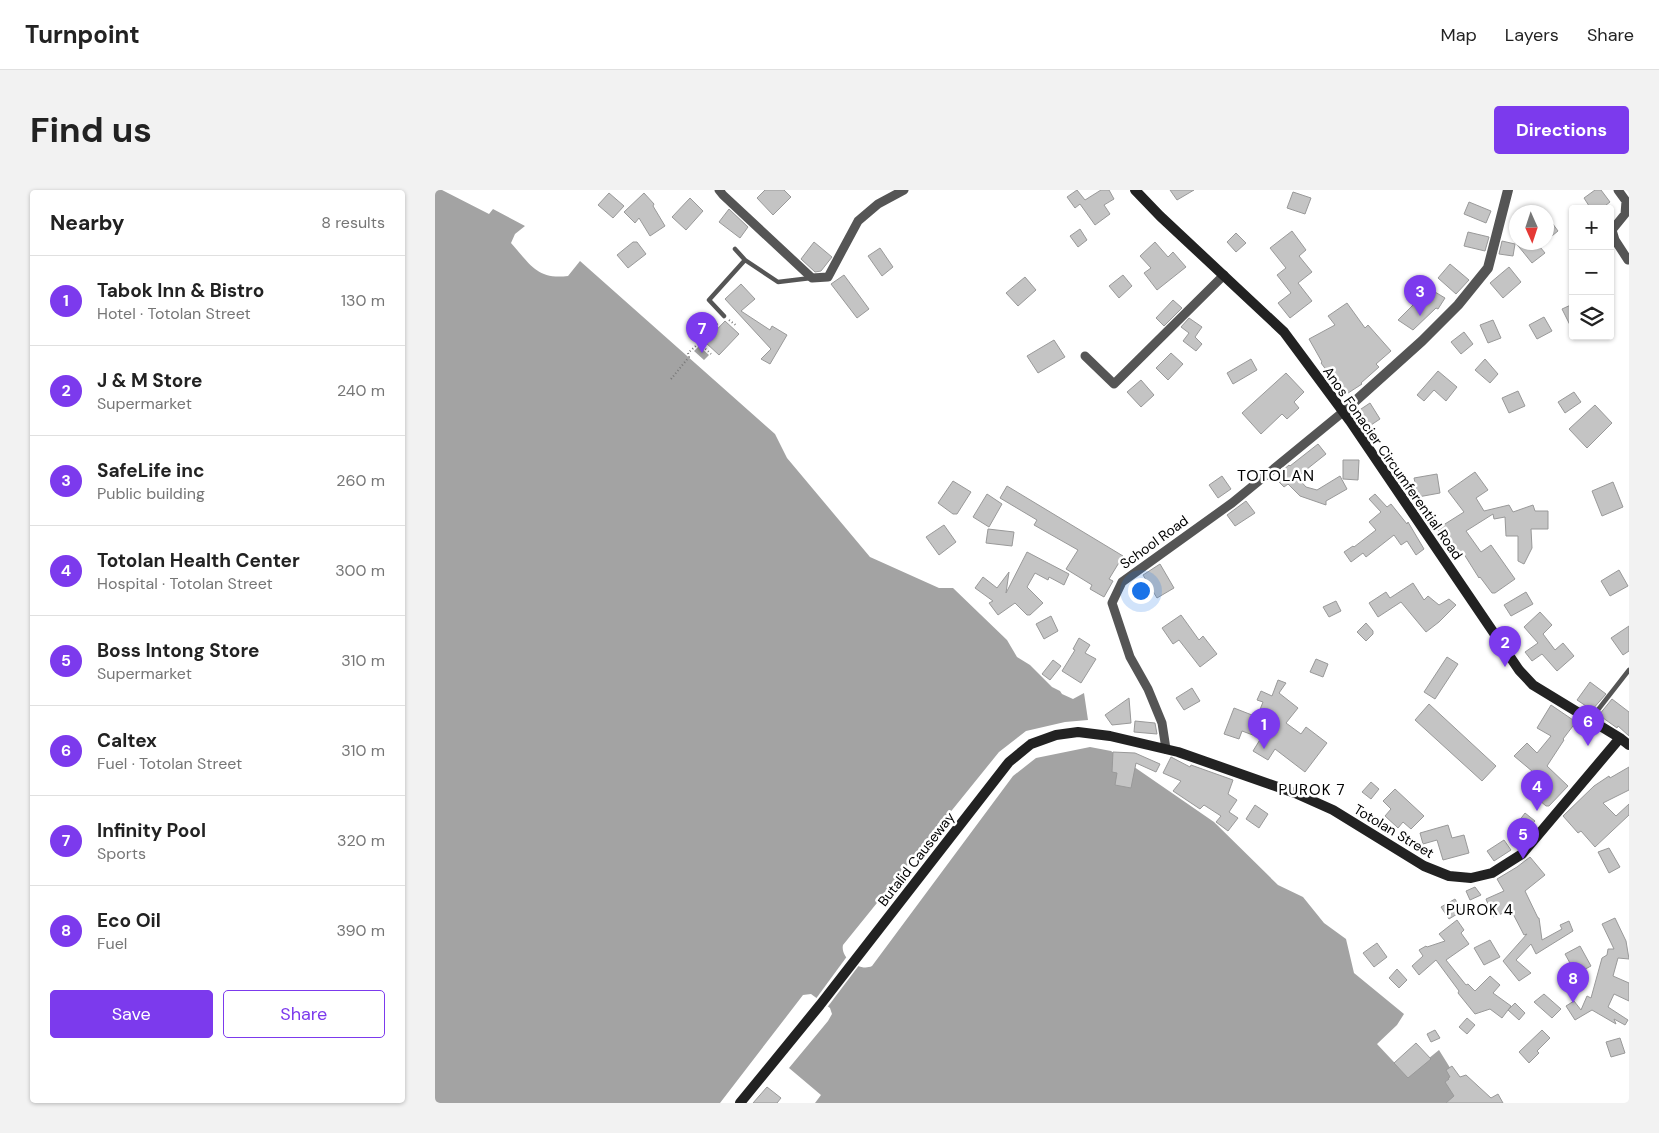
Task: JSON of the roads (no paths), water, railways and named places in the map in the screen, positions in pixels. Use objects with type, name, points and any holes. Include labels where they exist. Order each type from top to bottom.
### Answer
[{"type":"main road","name":"Anos Fonacier Circumferential Road","points":[[1135,190],[1160,216],[1284,332],[1343,412],[1519,670],[1533,684],[1620,738],[1629,746]]},
{"type":"main road","name":"Butalid Causeway","points":[[740,1103],[820,1005],[1009,762],[1031,744],[1056,734],[1078,732],[1110,736],[1167,749]]},
{"type":"main road","name":"Totolan Street","points":[[1167,749],[1295,793],[1333,810],[1423,866],[1449,876],[1471,878],[1492,873],[1522,854],[1620,738]]},
{"type":"street","points":[[719,190],[812,278],[827,277],[858,221],[878,204],[904,190]]},
{"type":"street","points":[[1343,412],[1422,342],[1458,305],[1488,268],[1508,190]]},
{"type":"street","points":[[1618,190],[1626,201],[1625,214],[1612,230],[1615,240],[1628,260]]},
{"type":"street","points":[[1085,356],[1114,384],[1224,275]]},
{"type":"street","name":"School Road","points":[[1167,749],[1162,723],[1148,689],[1130,657],[1111,603],[1122,582],[1231,503],[1343,412]]},
{"type":"lane","points":[[735,249],[745,260],[778,282],[812,278]]},
{"type":"lane","points":[[724,316],[709,300],[745,260]]},
{"type":"lane","points":[[1591,720],[1629,670]]},
{"type":"place","name":"SafeLife inc","points":[[1420,316]]},
{"type":"place","name":"Infinity Pool","points":[[702,353]]},
{"type":"place","name":"J & M Store","points":[[1505,667]]},
{"type":"place","name":"Caltex","points":[[1588,746]]},
{"type":"place","name":"Tabok Inn & Bistro","points":[[1264,749]]},
{"type":"place","name":"Totolan Health Center","points":[[1537,811]]},
{"type":"place","name":"Boss Intong Store","points":[[1523,859]]},
{"type":"place","name":"Eco Oil","points":[[1573,1003]]},
{"type":"district","name":"TOTOLAN","points":[[1276,475]]},
{"type":"district","name":"PUROK 7","points":[[1312,790]]},
{"type":"district","name":"PUROK 4","points":[[1480,910]]}]
